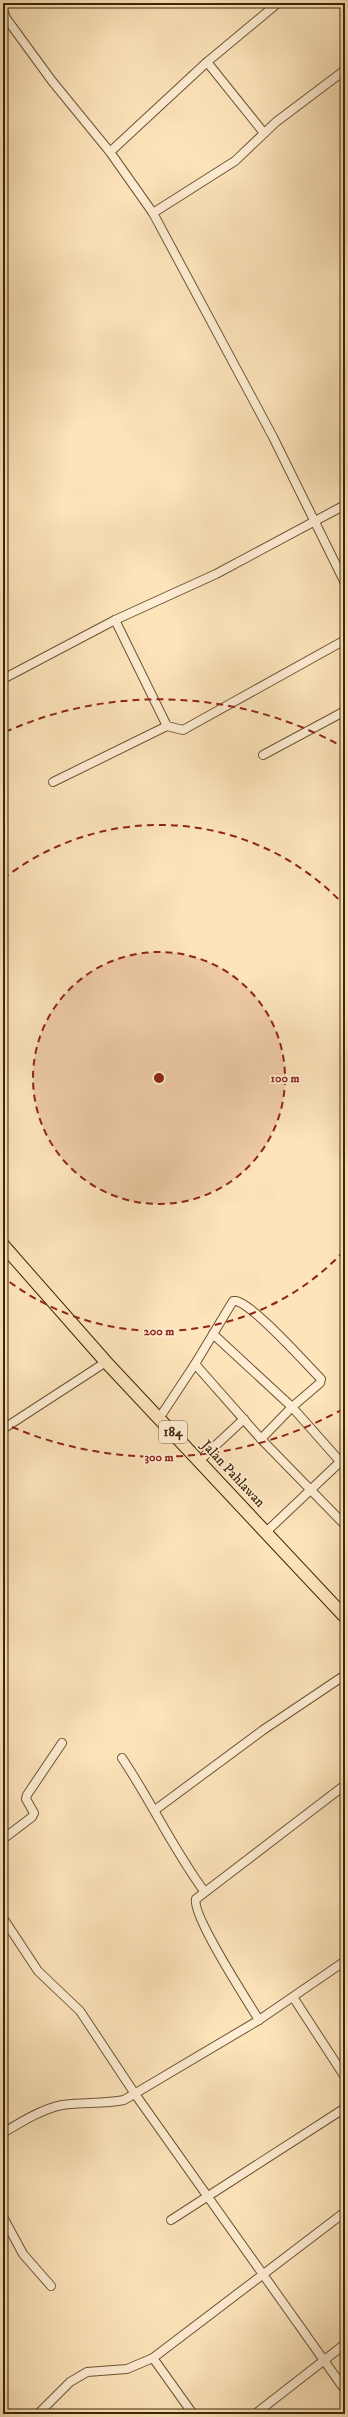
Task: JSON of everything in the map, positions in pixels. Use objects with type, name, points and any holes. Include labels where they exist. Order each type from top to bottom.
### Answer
[{"type":"main road","name":"Jalan Pahlawan","points":[[3,1245],[106,1362],[160,1417],[345,1616]]},
{"type":"street","points":[[110,152],[207,62],[278,3]]},
{"type":"street","points":[[3,10],[6,18],[48,77],[110,152],[153,213],[273,437],[312,520],[345,583]]},
{"type":"street","points":[[207,62],[264,133]]},
{"type":"street","points":[[153,213],[235,161],[264,133],[345,70]]},
{"type":"street","points":[[3,679],[115,620],[216,574],[312,520],[345,505]]},
{"type":"street","points":[[115,620],[167,726]]},
{"type":"street","points":[[53,782],[167,726],[184,730],[345,640]]},
{"type":"street","points":[[263,755],[345,711]]},
{"type":"street","points":[[160,1417],[233,1302],[236,1301],[244,1304],[268,1326],[321,1380],[292,1407],[262,1439]]},
{"type":"street","points":[[213,1334],[292,1407],[343,1465],[311,1490],[266,1532]]},
{"type":"street","points":[[3,1429],[106,1362]]},
{"type":"street","points":[[195,1364],[262,1439],[345,1525]]},
{"type":"street","points":[[200,1460],[244,1419]]},
{"type":"street","points":[[155,1810],[263,1730],[345,1675]]},
{"type":"street","points":[[3,1839],[32,1817],[34,1813],[26,1799],[27,1795],[62,1743]]},
{"type":"street","points":[[122,1758],[155,1810],[190,1871],[204,1890]]},
{"type":"street","points":[[258,2020],[213,1942],[197,1910],[196,1899],[204,1890],[345,1785]]},
{"type":"street","points":[[3,1918],[38,1972],[80,2012],[135,2094],[345,2390]]},
{"type":"street","points":[[5,2129],[43,2111],[62,2105],[108,2103],[124,2100],[258,2020],[345,1962]]},
{"type":"street","points":[[293,1997],[345,2077]]},
{"type":"street","points":[[171,2220],[345,2108]]},
{"type":"street","points":[[38,2414],[70,2382],[84,2374],[96,2371],[127,2370],[153,2358],[263,2276],[345,2212]]},
{"type":"street","points":[[3,2217],[23,2254],[51,2286]]},
{"type":"street","points":[[255,2414],[345,2344]]},
{"type":"street","points":[[153,2358],[193,2414]]}]
